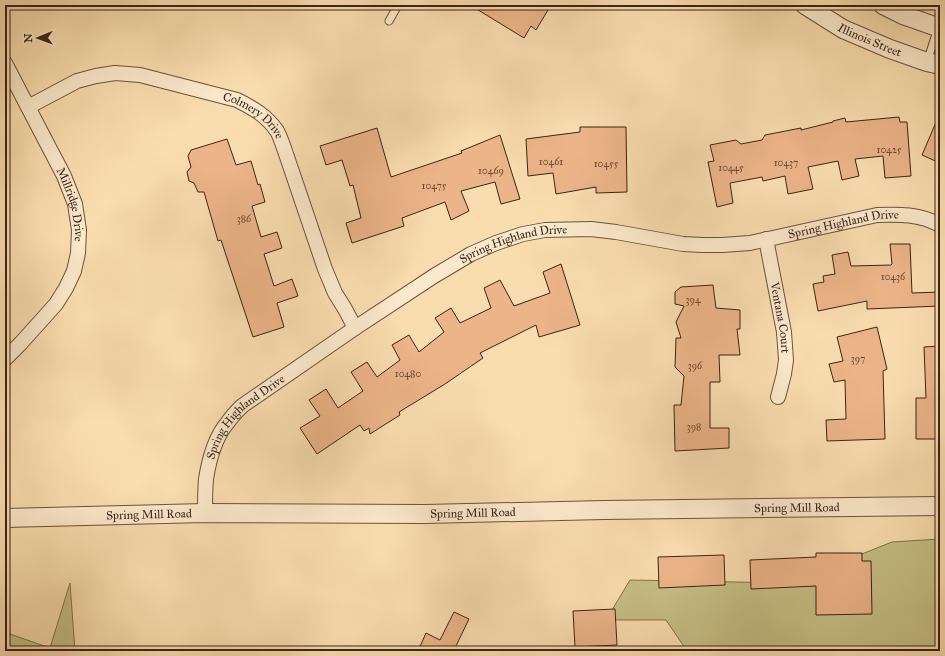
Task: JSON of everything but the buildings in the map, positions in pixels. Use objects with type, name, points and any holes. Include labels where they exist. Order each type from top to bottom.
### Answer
[{"type":"street","name":"Illinois Street","points":[[805,5],[843,29],[890,49],[934,64]]},
{"type":"street","points":[[884,5],[903,15],[940,27]]},
{"type":"street","name":"Millridge Drive","points":[[5,63],[64,176],[76,204],[79,230],[78,253],[74,271],[69,282],[56,304],[5,359]]},
{"type":"street","name":"Colmery Drive","points":[[28,107],[77,81],[115,73],[140,75],[237,100],[265,116],[277,131],[325,269],[335,294],[355,328]]},
{"type":"street","name":"Spring Highland Drive","points":[[205,513],[206,481],[214,448],[227,422],[242,406],[355,328],[434,276],[471,254],[496,243],[523,234],[545,230],[591,229],[623,233],[683,244],[722,245],[750,243],[877,215],[897,214],[915,216],[933,221],[940,225]]},
{"type":"street","name":"Ventana Court","points":[[766,239],[784,332],[786,360],[778,397]]},
{"type":"street","name":"Spring Mill Road","points":[[5,518],[205,513],[425,514],[604,510],[940,506]]},
{"type":"lane","points":[[389,21],[398,5]]},
{"type":"lane","points":[[934,64],[940,27]]},
{"type":"shaded area","points":[[940,539],[940,651],[687,651],[666,620],[606,620],[630,580],[789,583],[892,542]]},
{"type":"shaded area","points":[[5,555],[8,555],[10,634],[50,648],[70,583],[75,651],[5,651]]}]
